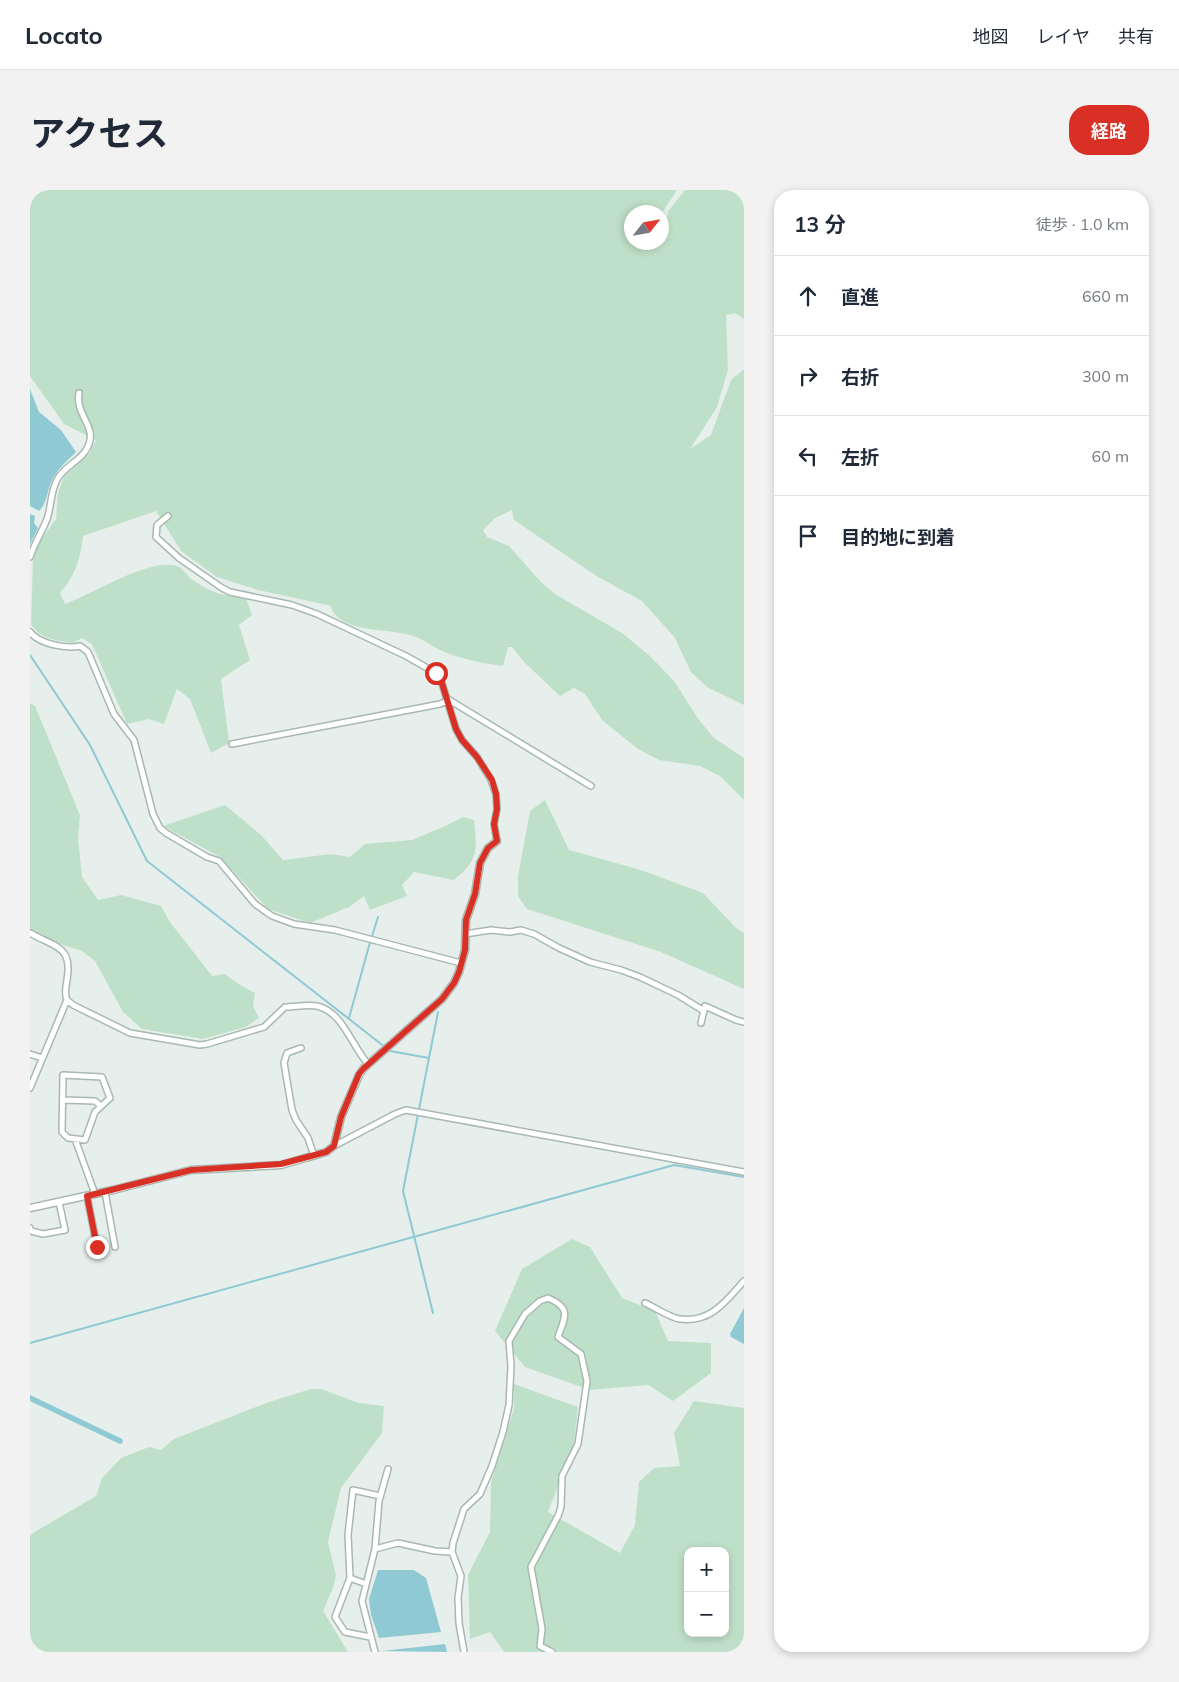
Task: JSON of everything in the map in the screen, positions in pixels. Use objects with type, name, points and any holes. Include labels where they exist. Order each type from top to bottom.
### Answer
[{"type":"street","points":[[30,558],[48,517],[53,489],[57,480],[62,472],[85,451],[89,444],[91,434],[77,402],[79,393]]},
{"type":"street","points":[[168,516],[156,524],[156,537],[179,558],[222,588],[230,592],[292,605],[318,614],[406,656],[436,673],[441,680],[456,729],[492,780],[496,794],[497,809],[494,824],[497,841],[488,848],[480,863],[475,894],[466,920],[465,950],[459,972],[448,992],[359,1074],[341,1117],[334,1146]]},
{"type":"street","points":[[30,632],[33,636],[52,644],[71,648],[80,646],[88,652],[114,714],[134,740],[153,814],[160,828],[207,857],[219,861],[262,910],[294,924],[335,930],[462,963]]},
{"type":"street","points":[[232,744],[440,704],[446,700]]},
{"type":"street","points":[[446,700],[591,786]]},
{"type":"street","points":[[465,934],[490,930],[510,932],[521,930],[534,934],[590,962],[640,977],[678,995],[704,1011]]},
{"type":"street","points":[[30,933],[56,945],[67,959],[69,970],[65,992],[67,1000],[32,1078],[30,1088]]},
{"type":"street","points":[[67,1000],[130,1033],[200,1045],[264,1027],[285,1007],[314,1006],[340,1020],[358,1053],[368,1064]]},
{"type":"street","points":[[701,1022],[705,1006],[744,1022]]},
{"type":"street","points":[[301,1048],[287,1053],[284,1063],[292,1110],[308,1138],[314,1156]]},
{"type":"street","points":[[30,1054],[42,1058]]},
{"type":"street","points":[[64,1075],[102,1077],[110,1098],[101,1106],[95,1112],[85,1140],[68,1138],[62,1132],[64,1075]]},
{"type":"street","points":[[63,1100],[95,1101],[101,1106]]},
{"type":"street","points":[[30,1208],[105,1192],[191,1170],[281,1164],[314,1156],[326,1152],[334,1146],[406,1110],[744,1172]]},
{"type":"street","points":[[75,1139],[95,1194]]},
{"type":"street","points":[[105,1192],[115,1247]]},
{"type":"street","points":[[87,1196],[97,1247]]},
{"type":"street","points":[[30,1228],[31,1231],[42,1234],[65,1230],[59,1202]]},
{"type":"street","points":[[645,1302],[680,1319],[705,1317],[718,1310],[744,1281]]},
{"type":"street","points":[[464,1652],[459,1623],[458,1598],[461,1576],[452,1552],[456,1530],[464,1509],[480,1494],[503,1432],[509,1405],[511,1366],[509,1341],[525,1314],[540,1301],[548,1298],[560,1305],[566,1312],[566,1318],[558,1337],[582,1354],[587,1381],[578,1444],[562,1476],[561,1507],[531,1567],[542,1629],[540,1646],[552,1652]]},
{"type":"street","points":[[375,1652],[362,1601],[375,1549],[380,1496],[388,1469]]},
{"type":"street","points":[[370,1637],[345,1632],[335,1617],[350,1578],[348,1535],[353,1490],[380,1496]]},
{"type":"street","points":[[375,1549],[398,1543],[435,1551],[452,1552]]},
{"type":"street","points":[[350,1578],[366,1584]]},
{"type":"green space","points":[[30,190],[677,190],[667,205],[624,205],[624,250],[669,250],[669,210],[685,190],[744,190],[744,319],[735,313],[726,315],[728,370],[717,407],[690,449],[711,435],[731,380],[744,369],[744,705],[707,687],[691,672],[675,638],[642,601],[598,577],[514,520],[512,510],[495,518],[483,530],[487,537],[509,546],[540,581],[555,594],[622,633],[651,657],[674,681],[699,720],[714,738],[744,758],[744,800],[720,776],[700,766],[659,760],[638,749],[602,720],[585,694],[574,688],[560,696],[524,662],[512,647],[508,647],[503,666],[487,664],[455,656],[406,634],[369,629],[346,623],[337,617],[331,608],[332,606],[258,590],[217,577],[181,551],[156,511],[83,536],[81,552],[76,566],[70,580],[60,593],[65,604],[138,571],[154,566],[168,565],[179,567],[191,579],[212,591],[246,598],[252,615],[239,625],[250,660],[221,679],[229,743],[211,753],[190,699],[177,689],[164,724],[149,719],[127,724],[92,644],[82,638],[73,643],[55,640],[39,633],[31,624],[33,560],[36,547],[56,519],[58,493],[64,477],[90,453],[96,440],[64,424],[30,376]]},
{"type":"green space","points":[[30,703],[35,706],[80,815],[78,838],[82,877],[98,900],[121,895],[161,906],[170,922],[212,976],[225,974],[255,993],[253,1006],[259,1018],[246,1027],[203,1039],[142,1029],[123,1012],[95,961],[82,951],[57,943],[30,929]]},
{"type":"green space","points":[[545,800],[569,850],[641,870],[703,893],[736,928],[744,933],[744,989],[661,952],[527,909],[518,896],[518,876],[530,811]]},
{"type":"green space","points":[[225,805],[261,835],[283,860],[331,854],[350,857],[365,844],[412,840],[463,817],[474,820],[476,847],[468,866],[454,880],[414,872],[402,885],[407,896],[370,910],[364,896],[349,907],[310,923],[268,909],[220,857],[163,826]]},
{"type":"green space","points":[[572,1239],[590,1247],[622,1298],[655,1311],[668,1341],[711,1343],[711,1373],[673,1401],[648,1385],[590,1390],[525,1367],[495,1331],[522,1269]]},
{"type":"green space","points":[[514,1384],[578,1407],[574,1443],[548,1512],[620,1553],[635,1525],[639,1482],[654,1468],[680,1466],[674,1433],[694,1401],[744,1408],[744,1652],[504,1652],[490,1632],[470,1639],[468,1575],[490,1532],[491,1482],[514,1409]]},
{"type":"green space","points":[[311,1389],[321,1389],[359,1403],[384,1406],[382,1433],[341,1488],[328,1542],[336,1575],[333,1588],[323,1611],[348,1652],[30,1652],[30,1536],[33,1533],[96,1496],[102,1478],[121,1458],[149,1447],[161,1450],[174,1439],[269,1402]]},
{"type":"water","points":[[30,389],[39,412],[61,430],[76,452],[53,478],[45,501],[39,511],[30,506]]},
{"type":"water","points":[[30,514],[35,516],[34,523],[38,528],[30,544]]},
{"type":"water","points":[[744,1308],[744,1344],[731,1337],[730,1334]]},
{"type":"water","points":[[378,1570],[414,1570],[426,1578],[441,1632],[379,1638],[371,1615],[369,1599]]},
{"type":"water","points":[[445,1644],[447,1652],[382,1651]]},
{"type":"waterway","points":[[30,655],[90,745],[147,861],[390,1051],[429,1058]]},
{"type":"waterway","points":[[349,1018],[378,917]]},
{"type":"waterway","points":[[433,1313],[403,1191],[438,1012]]},
{"type":"waterway","points":[[30,1343],[674,1165],[744,1177]]},
{"type":"waterway","points":[[30,1398],[120,1441]]},
{"type":"route","points":[[97,1247],[87,1196],[191,1170],[288,1163],[331,1150],[336,1140],[341,1117],[359,1074],[371,1060],[442,999],[454,983],[465,950],[467,913],[475,894],[480,863],[483,854],[497,841],[494,824],[497,809],[496,794],[492,780],[456,729],[441,680],[436,673]]}]
